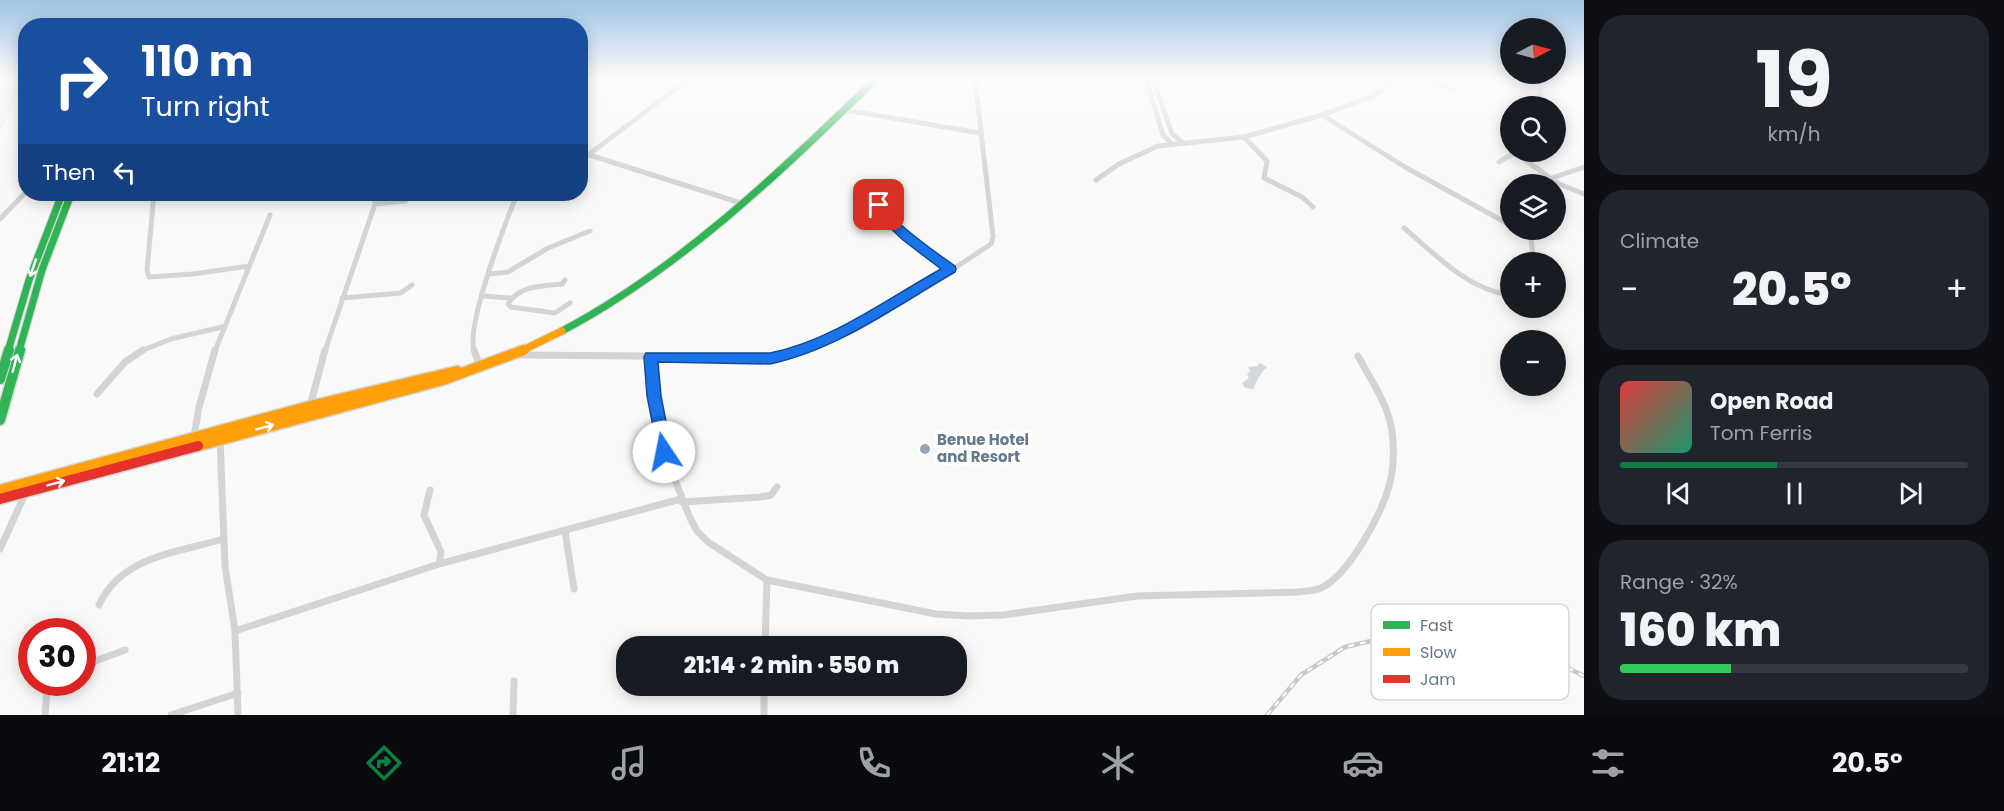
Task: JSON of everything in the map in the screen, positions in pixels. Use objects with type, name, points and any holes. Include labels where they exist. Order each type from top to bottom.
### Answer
[{"type":"main road","points":[[0,490],[443,380],[514,355],[577,324],[640,286],[682,255],[842,112]]},
{"type":"main road","points":[[0,380],[42,242],[59,201]]},
{"type":"main road","points":[[0,420],[42,270],[68,201]]},
{"type":"main road","points":[[42,242],[52,240]]},
{"type":"main road","points":[[0,499],[136,457],[194,436],[225,434],[310,406],[441,373],[468,370]]},
{"type":"street","points":[[588,155],[645,112]]},
{"type":"street","points":[[859,112],[980,133]]},
{"type":"street","points":[[514,355],[770,358],[787,355],[835,335],[987,247],[993,236],[978,112]]},
{"type":"street","points":[[1156,112],[1163,135],[1172,143]]},
{"type":"street","points":[[1164,112],[1172,134],[1182,142]]},
{"type":"street","points":[[1096,180],[1119,165],[1158,146],[1244,137],[1329,112]]},
{"type":"street","points":[[1322,115],[1405,167],[1500,219]]},
{"type":"street","points":[[1244,137],[1268,161],[1264,178],[1302,196],[1313,207]]},
{"type":"street","points":[[588,155],[741,203]]},
{"type":"street","points":[[1530,162],[1546,174]]},
{"type":"street","points":[[1564,174],[1584,167]]},
{"type":"street","points":[[1566,188],[1584,194]]},
{"type":"street","points":[[0,219],[18,200]]},
{"type":"street","points":[[153,201],[147,270],[149,278],[249,266]]},
{"type":"street","points":[[310,406],[321,362],[375,204],[405,201]]},
{"type":"street","points":[[480,366],[473,348],[473,328],[515,201]]},
{"type":"street","points":[[879,205],[891,222],[907,237],[950,269]]},
{"type":"street","points":[[194,436],[200,400],[222,327],[270,215]]},
{"type":"street","points":[[1404,228],[1474,282],[1500,293]]},
{"type":"street","points":[[489,274],[508,272],[548,248],[590,231]]},
{"type":"street","points":[[483,296],[511,298],[527,289],[562,284],[565,280]]},
{"type":"street","points":[[342,298],[401,293],[412,285]]},
{"type":"street","points":[[511,298],[508,304],[511,307],[555,313],[570,303]]},
{"type":"street","points":[[97,394],[126,361],[144,351],[173,339],[222,327]]},
{"type":"street","points":[[651,357],[654,396],[664,452],[681,501],[697,531],[708,542],[767,580],[936,614],[969,616],[1003,615],[1137,596],[1312,591],[1325,585],[1344,567],[1381,507],[1390,484],[1393,440],[1390,423],[1384,401],[1358,356]]},
{"type":"street","points":[[225,434],[223,539],[236,631],[238,715]]},
{"type":"street","points":[[236,631],[439,564],[681,501],[771,495],[777,487]]},
{"type":"street","points":[[429,490],[424,515],[441,552],[439,564]]},
{"type":"street","points":[[0,549],[26,492]]},
{"type":"street","points":[[565,531],[574,589]]},
{"type":"street","points":[[99,605],[111,583],[137,566],[223,539]]},
{"type":"street","points":[[765,636],[767,580]]},
{"type":"street","points":[[96,661],[125,650]]},
{"type":"street","points":[[513,715],[514,681]]},
{"type":"street","points":[[171,715],[238,693]]},
{"type":"street","points":[[45,715],[47,696]]},
{"type":"street","points":[[764,696],[764,715]]},
{"type":"shaded area","points":[[0,112],[9,112],[0,131]]},
{"type":"shaded area","points":[[1260,363],[1267,367],[1259,377],[1254,389],[1245,388],[1242,383],[1249,378],[1248,367],[1257,366]]},
{"type":"railway","points":[[1267,715],[1301,675],[1345,647],[1371,641]]},
{"type":"railway","points":[[1569,668],[1584,676]]},
{"type":"traffic: fast","points":[[562,331],[610,304],[656,273],[720,221],[841,112]]},
{"type":"traffic: fast","points":[[0,379],[29,280],[59,201]]},
{"type":"traffic: fast","points":[[0,420],[42,270],[68,201]]},
{"type":"traffic: slow","points":[[198,446],[443,380],[514,355],[562,331]]},
{"type":"traffic: slow","points":[[0,490],[310,406],[457,371]]},
{"type":"traffic: jam","points":[[0,499],[198,446]]},
{"type":"place","name":"Benue Hotel and Resort","points":[[925,449]]},
{"type":"route","points":[[664,452],[654,396],[651,357],[770,358],[787,355],[835,335],[950,269],[907,237],[891,222],[879,205]]}]
